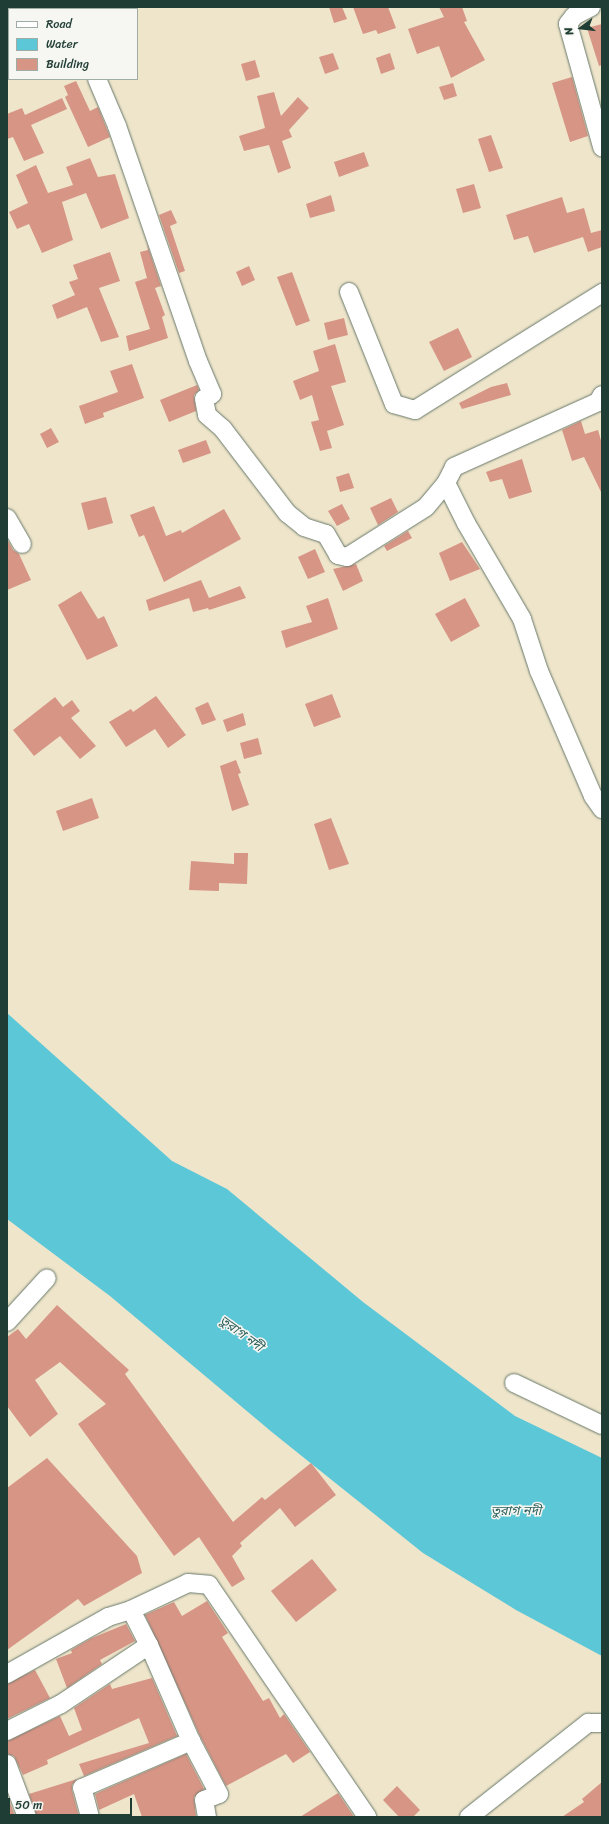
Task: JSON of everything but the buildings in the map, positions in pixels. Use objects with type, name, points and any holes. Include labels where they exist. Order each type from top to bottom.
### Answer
[{"type":"street","points":[[591,7],[574,16],[568,24],[602,147]]},
{"type":"street","points":[[97,80],[123,141],[198,361],[212,394],[204,399],[207,415],[223,429],[287,513],[304,527],[326,534],[338,555],[347,557],[426,507],[446,483],[454,467],[598,402],[602,395]]},
{"type":"street","points":[[349,292],[394,404],[415,410],[602,293]]},
{"type":"street","points":[[446,483],[466,523],[522,619],[539,671],[593,796],[602,809]]},
{"type":"street","points":[[7,518],[22,544]]},
{"type":"street","points":[[7,1322],[47,1278]]},
{"type":"street","points":[[514,1383],[602,1425]]},
{"type":"street","points":[[7,1674],[108,1617],[131,1610],[188,1583],[209,1585],[367,1817]]},
{"type":"street","points":[[131,1610],[149,1645],[191,1741],[219,1794],[204,1800],[207,1817]]},
{"type":"street","points":[[7,1731],[61,1704],[149,1645]]},
{"type":"street","points":[[469,1817],[588,1723],[602,1723]]},
{"type":"street","points":[[90,1817],[82,1788],[191,1741]]},
{"type":"street","points":[[7,1764],[26,1817]]},
{"type":"water","name":"তুরাগ নদী","points":[[7,1013],[172,1161],[227,1189],[363,1302],[515,1416],[602,1458],[602,1656],[516,1610],[423,1553],[273,1433],[110,1296],[7,1219]]}]
